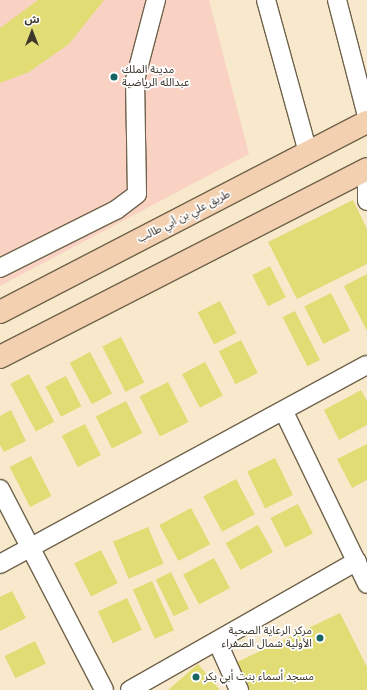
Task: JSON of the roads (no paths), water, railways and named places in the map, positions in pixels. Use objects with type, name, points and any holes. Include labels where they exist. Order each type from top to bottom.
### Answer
[{"type":"main road","name":"طريق علي بن أبي طالب","points":[[0,312],[367,122]]},
{"type":"main road","points":[[0,357],[367,169]]},
{"type":"street","points":[[0,268],[116,210],[138,194],[135,80],[156,0]]},
{"type":"street","points":[[266,0],[308,153]]},
{"type":"street","points":[[337,0],[367,116]]},
{"type":"street","points":[[367,179],[367,201]]},
{"type":"street","points":[[0,564],[31,550],[367,365]]},
{"type":"street","points":[[284,412],[367,584]]},
{"type":"street","points":[[0,489],[104,690]]},
{"type":"street","points":[[130,690],[357,561]]},
{"type":"street","points":[[217,641],[239,690]]},
{"type":"place","name":"مدينة الملك عبدالله الرياضية","points":[[114,77]]},
{"type":"place","name":"مركز الرعاية الصحية الأولية شمال الصفراء","points":[[320,638]]},
{"type":"place","name":"مسجد أسماء بنت أبي بكر","points":[[196,677]]}]
